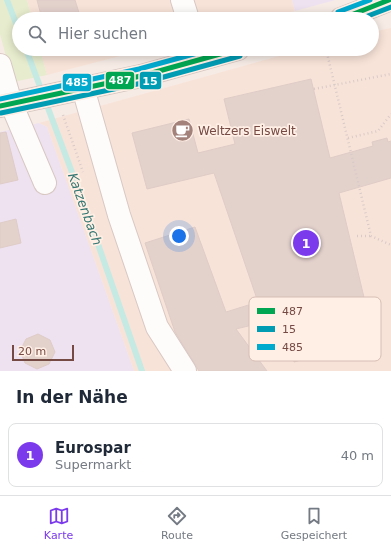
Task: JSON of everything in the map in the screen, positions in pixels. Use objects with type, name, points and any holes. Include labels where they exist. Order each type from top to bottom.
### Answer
[{"type":"main road","points":[[358,12],[389,0]]},
{"type":"main road","points":[[379,16],[391,14]]},
{"type":"main road","points":[[5,105],[141,76],[192,56]]},
{"type":"street","points":[[182,0],[186,12]]},
{"type":"street","points":[[0,65],[5,105],[45,183]]},
{"type":"street","points":[[83,88],[119,215],[157,326],[185,371]]},
{"type":"path","points":[[328,56],[371,236]]},
{"type":"path","points":[[314,89],[391,74]]},
{"type":"path","points":[[348,138],[378,131],[391,114]]},
{"type":"path","points":[[356,236],[371,236],[391,245]]},
{"type":"shaded area","points":[[27,0],[292,0],[295,11],[291,12],[30,12]]},
{"type":"shaded area","points":[[292,0],[335,0],[295,11]]},
{"type":"shaded area","points":[[391,28],[391,371],[134,371],[47,127],[39,123],[279,56],[379,56],[379,31]]},
{"type":"shaded area","points":[[42,56],[120,56],[47,75]]},
{"type":"shaded area","points":[[39,123],[47,127],[134,371],[0,371],[0,132]]},
{"type":"green space","points":[[0,0],[27,0],[30,12],[12,12],[12,56],[42,56],[47,75],[13,82],[0,34]]},
{"type":"building","points":[[37,0],[75,0],[79,12],[40,12]]},
{"type":"building","points":[[311,79],[330,158],[373,146],[372,142],[387,138],[388,142],[391,141],[391,178],[339,193],[364,297],[256,297],[214,173],[147,189],[132,133],[189,119],[198,153],[235,144],[224,99]]},
{"type":"building","points":[[6,132],[18,180],[0,184],[0,133]]},
{"type":"building","points":[[16,219],[21,243],[0,248],[0,223]]},
{"type":"building","points":[[195,227],[226,312],[249,305],[249,326],[236,329],[249,347],[249,361],[260,361],[267,371],[199,371],[175,332],[145,243]]},
{"type":"building","points":[[38,334],[50,340],[55,352],[49,364],[37,369],[25,363],[20,351],[26,339]]},
{"type":"waterway","name":"Katzenbach","points":[[7,0],[12,13]]},
{"type":"waterway","name":"Katzenbach","points":[[29,56],[89,218],[142,371]]},
{"type":"transit line","name":"485","points":[[338,12],[370,0]]},
{"type":"transit line","name":"487","points":[[359,12],[389,0]]},
{"type":"transit line","name":"15","points":[[378,12],[391,7]]},
{"type":"transit line","name":"485","points":[[0,99],[139,69],[186,56]]},
{"type":"transit line","name":"487","points":[[0,106],[141,76],[213,56]]},
{"type":"transit line","name":"15","points":[[1,113],[142,83],[240,56]]},
{"type":"place","name":"Weltzers Eiswelt","points":[[183,131]]},
{"type":"place","name":"Eurospar","points":[[306,243]]}]
